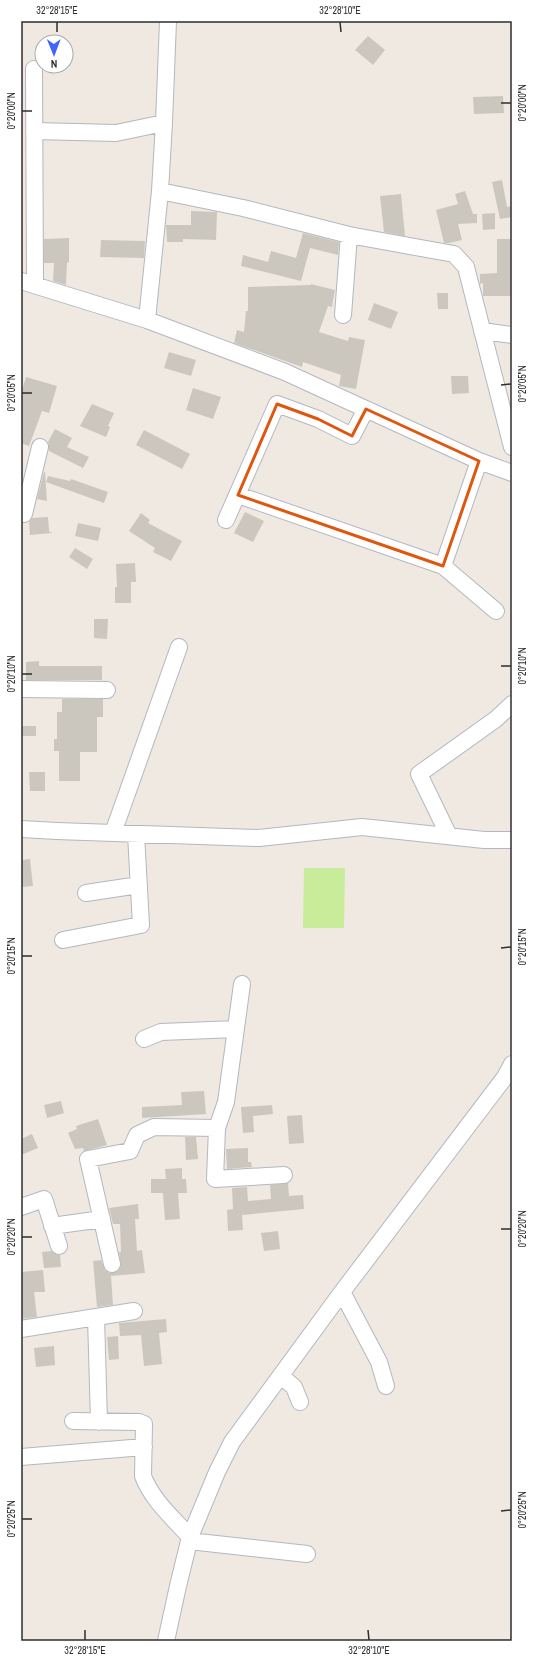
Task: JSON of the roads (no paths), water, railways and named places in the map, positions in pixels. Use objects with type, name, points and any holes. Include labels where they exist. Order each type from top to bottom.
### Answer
[{"type":"street","points":[[147,320],[160,191],[168,21]]},
{"type":"street","points":[[34,74],[34,131],[28,283],[147,320],[285,372],[479,461],[512,473]]},
{"type":"street","points":[[34,131],[116,133],[164,123]]},
{"type":"street","points":[[160,191],[243,208],[349,235],[454,254],[466,267],[512,447]]},
{"type":"street","points":[[343,316],[349,235]]},
{"type":"street","points":[[482,331],[512,335]]},
{"type":"street","points":[[226,520],[277,404],[318,419],[352,436],[366,409]]},
{"type":"street","points":[[21,514],[24,514],[40,447]]},
{"type":"street","points":[[443,566],[479,461]]},
{"type":"street","points":[[238,495],[443,566],[496,611]]},
{"type":"street","points":[[113,833],[179,647]]},
{"type":"street","points":[[21,689],[107,690]]},
{"type":"street","points":[[449,836],[418,774],[496,719],[512,704]]},
{"type":"street","points":[[21,829],[259,838],[362,827],[484,840],[512,840]]},
{"type":"street","points":[[63,940],[141,925],[136,834]]},
{"type":"street","points":[[86,893],[139,885]]},
{"type":"street","points":[[242,984],[226,1102],[217,1128],[215,1179],[284,1175]]},
{"type":"street","points":[[144,1040],[161,1032],[236,1029]]},
{"type":"street","points":[[166,1641],[189,1539],[217,1472],[232,1442],[342,1292],[505,1077],[512,1064]]},
{"type":"street","points":[[112,1264],[88,1159],[130,1151],[137,1135],[154,1127],[217,1128]]},
{"type":"street","points":[[21,1207],[44,1199],[59,1246]]},
{"type":"street","points":[[52,1226],[102,1219]]},
{"type":"street","points":[[342,1292],[379,1362],[386,1386]]},
{"type":"street","points":[[21,1330],[134,1311]]},
{"type":"street","points":[[96,1317],[99,1422]]},
{"type":"street","points":[[281,1376],[294,1387],[300,1402]]},
{"type":"street","points":[[72,1421],[139,1422],[144,1424],[143,1476],[152,1495],[189,1539],[307,1554]]},
{"type":"street","points":[[21,1457],[144,1448]]}]
